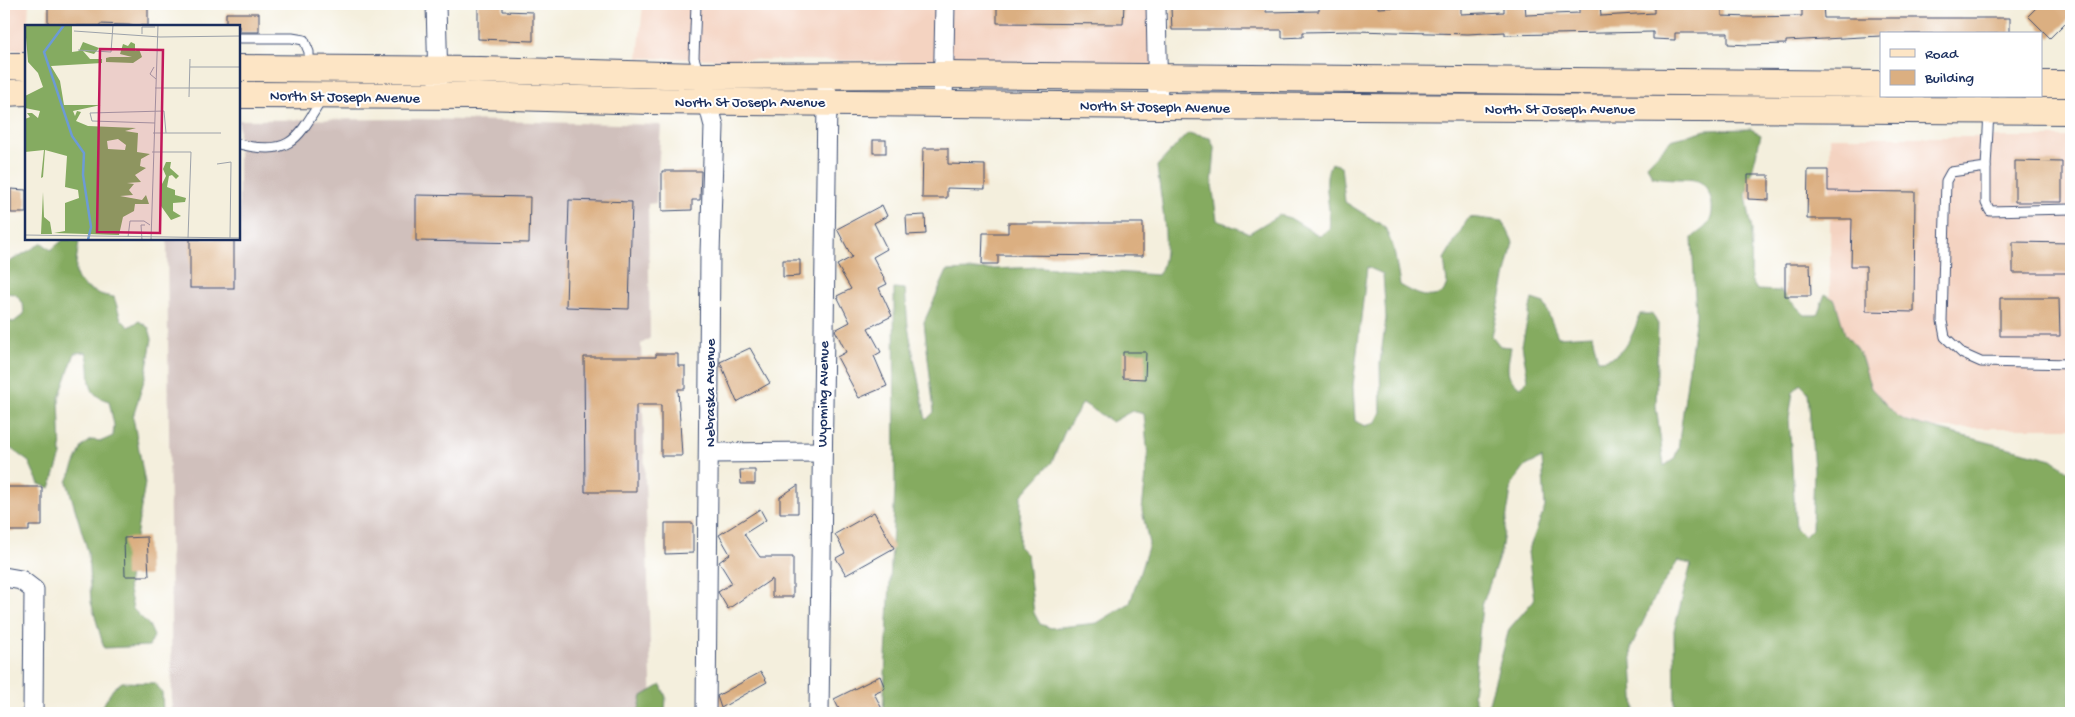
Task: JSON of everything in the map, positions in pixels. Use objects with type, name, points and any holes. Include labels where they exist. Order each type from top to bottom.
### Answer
[{"type":"main road","points":[[4,66],[25,66]]},
{"type":"main road","name":"North St Joseph Avenue","points":[[240,68],[439,97],[1158,106],[2071,111]]},
{"type":"main road","name":"North St Joseph Avenue","points":[[240,95],[325,80],[437,70],[700,76],[825,74],[1880,84]]},
{"type":"main road","points":[[2042,84],[2071,84]]},
{"type":"main road","points":[[4,93],[25,92]]},
{"type":"street","points":[[436,4],[439,97]]},
{"type":"street","points":[[943,102],[945,4]]},
{"type":"street","points":[[1156,4],[1158,106]]},
{"type":"street","name":"Wyoming Avenue","points":[[818,713],[827,101],[825,74]]},
{"type":"street","name":"Nebraska Avenue","points":[[700,76],[714,126],[710,263],[710,452],[706,713]]},
{"type":"street","points":[[710,452],[821,452]]},
{"type":"street","points":[[4,577],[21,580],[34,590],[33,713]]},
{"type":"lane","points":[[696,4],[694,58],[700,76]]},
{"type":"lane","points":[[240,38],[304,40],[325,80],[300,135],[289,143],[275,148],[240,144]]},
{"type":"lane","points":[[1989,112],[1986,203],[1990,211],[2071,209]]},
{"type":"lane","points":[[1986,167],[1951,172],[1946,181],[1942,321],[1945,337],[1963,354],[1980,362],[2071,364]]},
{"type":"shaded area","points":[[4,4],[29,4],[28,25],[25,25],[25,50],[4,50]]},
{"type":"shaded area","points":[[643,4],[1163,4],[1167,65],[638,58]]},
{"type":"shaded area","points":[[418,119],[661,125],[656,203],[648,204],[650,338],[641,344],[652,713],[172,713],[167,240],[240,240],[240,120]]},
{"type":"shaded area","points":[[1830,137],[2071,137],[2071,428],[1932,428],[1906,421],[1896,415],[1871,388],[1860,353],[1845,334],[1835,300],[1830,297]]},
{"type":"green space","points":[[1751,129],[1761,135],[1746,195],[1752,231],[1751,280],[1757,290],[1780,291],[1805,315],[1817,315],[1825,294],[1835,300],[1845,334],[1860,353],[1871,388],[1896,415],[1906,421],[2052,459],[2071,473],[2071,713],[1675,713],[1674,630],[1691,564],[1678,561],[1657,593],[1631,647],[1635,713],[883,713],[895,489],[894,288],[905,289],[908,327],[926,420],[934,412],[924,322],[947,271],[1040,267],[1158,275],[1163,265],[1165,238],[1157,166],[1188,133],[1210,138],[1215,149],[1212,184],[1217,220],[1249,233],[1279,215],[1290,218],[1320,236],[1329,230],[1327,179],[1331,163],[1341,166],[1345,202],[1385,227],[1394,250],[1400,285],[1421,295],[1431,296],[1443,293],[1447,283],[1444,259],[1469,217],[1503,221],[1513,242],[1492,336],[1500,346],[1511,347],[1508,365],[1509,375],[1521,387],[1528,379],[1522,345],[1532,299],[1544,303],[1558,337],[1592,335],[1598,360],[1614,356],[1626,345],[1640,314],[1652,314],[1658,324],[1656,406],[1664,466],[1674,459],[1678,449],[1696,315],[1692,238],[1709,222],[1712,206],[1709,193],[1698,181],[1652,176],[1647,165],[1671,140],[1706,130]],"holes":[[[1367,267],[1383,274],[1386,318],[1380,363],[1381,412],[1376,422],[1366,426],[1355,421],[1353,386]],[[1800,384],[1808,392],[1814,470],[1812,529],[1804,537],[1796,529],[1789,418],[1793,392]],[[1083,403],[1112,422],[1132,411],[1144,414],[1148,457],[1142,510],[1149,544],[1130,603],[1097,623],[1051,628],[1040,624],[1034,613],[1027,555],[1019,547],[1021,496],[1052,462],[1065,431]],[[1542,458],[1545,507],[1528,552],[1534,600],[1509,629],[1487,710],[1477,706],[1473,695],[1482,606],[1501,551],[1512,484],[1526,466]]]},
{"type":"green space","points":[[63,240],[79,241],[76,273],[81,283],[97,293],[114,297],[121,319],[129,327],[139,321],[149,328],[152,339],[146,374],[133,417],[145,483],[128,586],[133,609],[149,625],[154,636],[149,646],[104,648],[91,602],[88,552],[67,482],[82,447],[91,440],[102,441],[113,436],[114,425],[109,401],[100,398],[92,388],[86,352],[75,353],[59,398],[61,455],[50,488],[39,484],[29,462],[10,448],[4,450],[4,321],[14,322],[24,314],[23,303],[15,294],[4,293],[4,265],[42,243],[51,250]]},
{"type":"green space","points":[[122,682],[155,683],[162,692],[163,713],[98,713],[113,689]]},
{"type":"green space","points":[[661,685],[666,697],[665,713],[638,713],[642,696]]},
{"type":"building","points":[[48,4],[148,5],[148,25],[48,25]]},
{"type":"building","points":[[478,4],[503,4],[503,11],[533,12],[533,41],[478,39]]},
{"type":"building","points":[[997,4],[1124,4],[1123,24],[997,23]]},
{"type":"building","points":[[1207,4],[1266,4],[1266,12],[1319,11],[1319,4],[1378,4],[1378,8],[1461,4],[1461,14],[1504,12],[1504,4],[1525,4],[1526,15],[1579,13],[1579,4],[1600,4],[1601,16],[1654,13],[1654,4],[1675,4],[1675,7],[1722,7],[1722,16],[1750,17],[1802,16],[1802,7],[1811,7],[1810,4],[1823,4],[1824,18],[2010,18],[2010,32],[1880,32],[1880,36],[1786,41],[1786,44],[1749,45],[1728,44],[1728,33],[1675,33],[1675,40],[1653,39],[1653,32],[1505,35],[1505,32],[1468,34],[1356,31],[1303,32],[1303,37],[1282,38],[1282,30],[1172,30],[1171,8],[1207,7]]},
{"type":"building","points":[[2040,4],[2071,4],[2071,17],[2050,38],[2028,16]]},
{"type":"building","points":[[226,13],[259,13],[259,32],[240,32],[240,25],[226,25]]},
{"type":"building","points":[[873,140],[886,140],[886,153],[873,153]]},
{"type":"building","points":[[923,148],[948,148],[948,164],[985,165],[985,189],[947,188],[947,198],[922,198]]},
{"type":"building","points":[[2015,161],[2062,162],[2062,202],[2015,202]]},
{"type":"building","points":[[1808,170],[1828,170],[1828,191],[1915,192],[1914,312],[1866,311],[1866,266],[1851,266],[1852,219],[1807,219]]},
{"type":"building","points":[[662,171],[701,171],[700,200],[692,200],[692,210],[662,211]]},
{"type":"building","points":[[1748,175],[1769,175],[1769,200],[1748,199]]},
{"type":"building","points":[[11,189],[25,190],[25,213],[11,213]]},
{"type":"building","points":[[416,195],[530,197],[529,243],[416,241]]},
{"type":"building","points":[[569,200],[632,202],[629,309],[566,307]]},
{"type":"building","points":[[882,205],[887,216],[874,223],[887,249],[873,257],[887,284],[879,288],[892,316],[868,328],[881,352],[874,356],[887,386],[859,398],[837,357],[846,352],[835,330],[850,322],[837,296],[851,289],[837,265],[852,257],[837,229]]},
{"type":"building","points":[[925,215],[926,234],[907,235],[906,216]]},
{"type":"building","points":[[1008,223],[1143,223],[1143,256],[998,255],[998,264],[982,264],[983,233],[1008,233]]},
{"type":"building","points":[[190,240],[234,240],[234,288],[190,288]]},
{"type":"building","points":[[2013,242],[2071,243],[2071,273],[2013,273]]},
{"type":"building","points":[[783,260],[800,260],[800,276],[783,277]]},
{"type":"building","points":[[1785,264],[1810,264],[1811,296],[1785,296]]},
{"type":"building","points":[[2000,298],[2059,298],[2060,336],[2000,336]]},
{"type":"building","points":[[750,348],[770,383],[737,402],[720,362]]},
{"type":"building","points":[[1123,352],[1146,352],[1145,379],[1123,378]]},
{"type":"building","points":[[656,354],[678,354],[678,366],[685,366],[685,389],[678,389],[682,456],[661,456],[661,405],[636,405],[636,492],[585,492],[584,357],[656,357]]},
{"type":"building","points":[[740,470],[755,470],[755,484],[741,484]]},
{"type":"building","points":[[798,485],[798,513],[780,513],[780,497]]},
{"type":"building","points":[[4,487],[42,487],[42,526],[29,526],[29,531],[5,531]]},
{"type":"building","points":[[760,509],[766,520],[744,534],[760,557],[793,557],[793,597],[772,597],[772,579],[728,609],[718,592],[732,583],[719,562],[730,554],[719,535]]},
{"type":"building","points":[[874,512],[894,548],[846,575],[836,558],[845,553],[835,534]]},
{"type":"building","points":[[665,523],[693,523],[693,553],[665,554]]},
{"type":"building","points":[[147,537],[149,576],[125,576],[124,538]]},
{"type":"building","points":[[761,672],[767,682],[721,708],[717,696]]},
{"type":"building","points":[[880,676],[885,688],[874,693],[884,713],[841,713],[834,699]]}]
